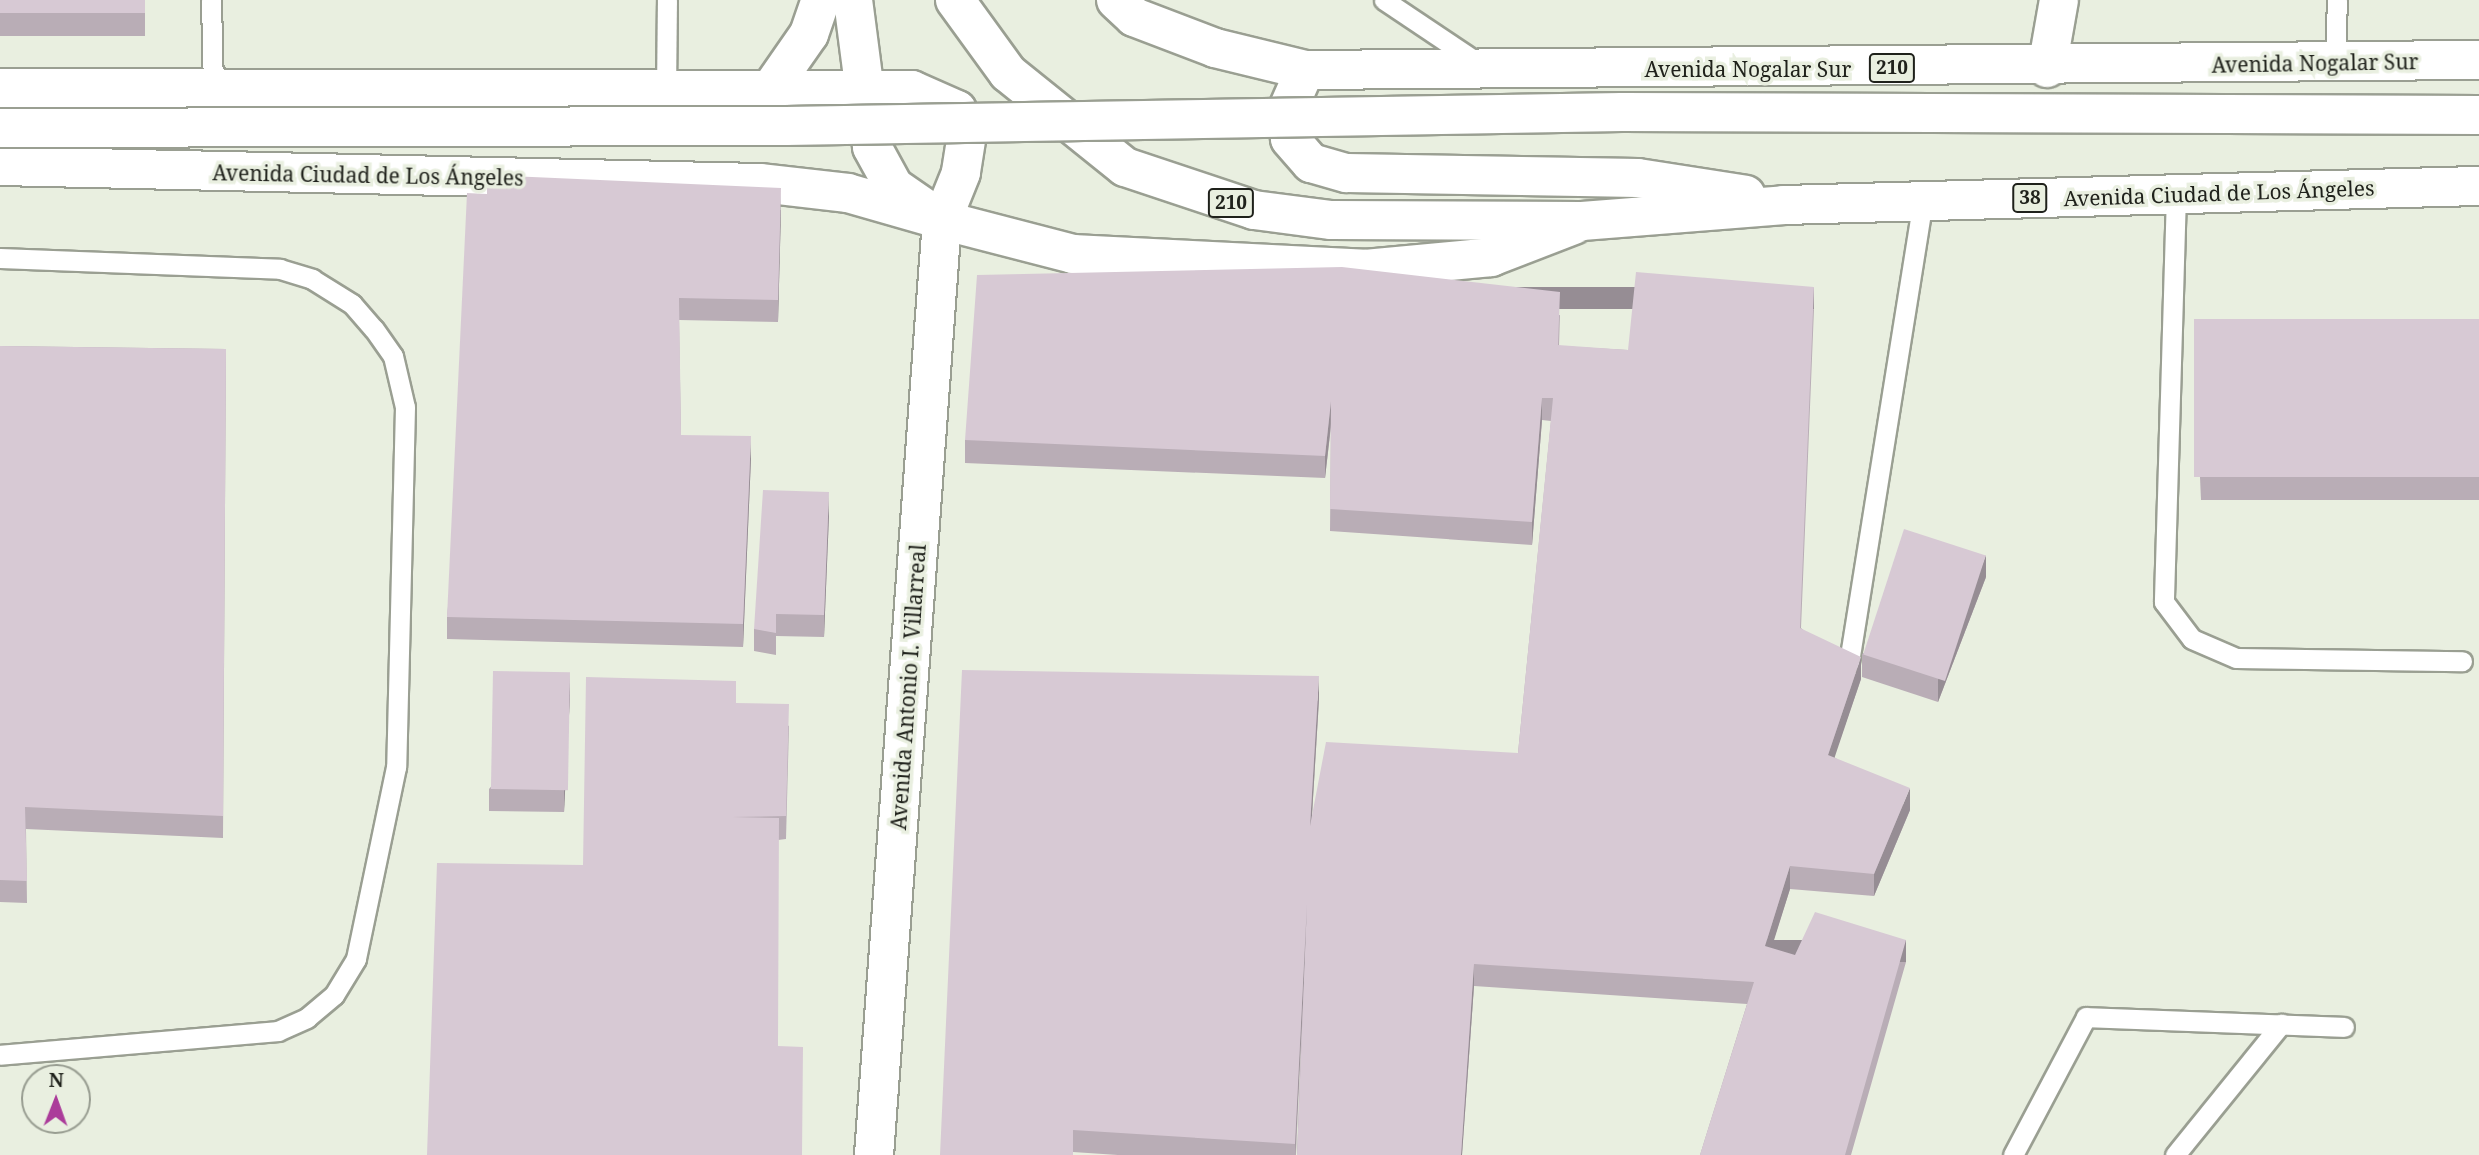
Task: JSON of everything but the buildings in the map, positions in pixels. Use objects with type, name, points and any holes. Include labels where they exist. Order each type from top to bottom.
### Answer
[{"type":"main road","points":[[770,90],[809,34],[821,0]]},
{"type":"main road","points":[[853,0],[863,91],[882,172],[912,203],[942,220],[1073,254],[1365,269],[1490,257],[1535,245],[1583,220]]},
{"type":"main road","name":"210","points":[[954,0],[1008,73],[1088,143],[1125,167],[1193,192],[1254,211],[1331,220],[1583,220]]},
{"type":"main road","name":"Avenida Nogalar Sur","points":[[1116,0],[1135,17],[1215,48],[1305,70],[2047,68],[2479,60]]},
{"type":"main road","points":[[2047,68],[2059,0]]},
{"type":"main road","points":[[1305,70],[1286,113],[1290,139],[1311,163],[1347,173],[1638,178],[1725,189],[1784,205]]},
{"type":"main road","points":[[0,88],[863,91]]},
{"type":"main road","name":"Avenida Antonio I. Villarreal","points":[[863,91],[912,90],[957,110],[966,150],[942,220],[874,1155]]},
{"type":"main road","points":[[0,128],[786,126],[1622,112],[2479,115]]},
{"type":"main road","name":"Avenida Ciudad de Los Ángeles","points":[[0,166],[760,183],[848,193],[942,220]]},
{"type":"main road","name":"Avenida Ciudad de Los Ángeles","points":[[1583,220],[1784,205],[2479,186]]},
{"type":"lane","points":[[211,0],[213,88]]},
{"type":"lane","points":[[666,92],[667,0]]},
{"type":"lane","points":[[1384,0],[1487,70]]},
{"type":"lane","points":[[2335,62],[2337,0]]},
{"type":"lane","points":[[2176,194],[2164,602],[2192,639],[2236,658],[2462,661]]},
{"type":"lane","points":[[1849,662],[1923,201]]},
{"type":"lane","points":[[0,258],[280,269],[313,279],[352,304],[394,356],[405,407],[396,767],[370,902],[356,958],[339,986],[307,1018],[278,1031],[0,1055]]},
{"type":"lane","points":[[2013,1155],[2086,1017],[2344,1027]]},
{"type":"lane","points":[[2175,1155],[2281,1024]]}]
